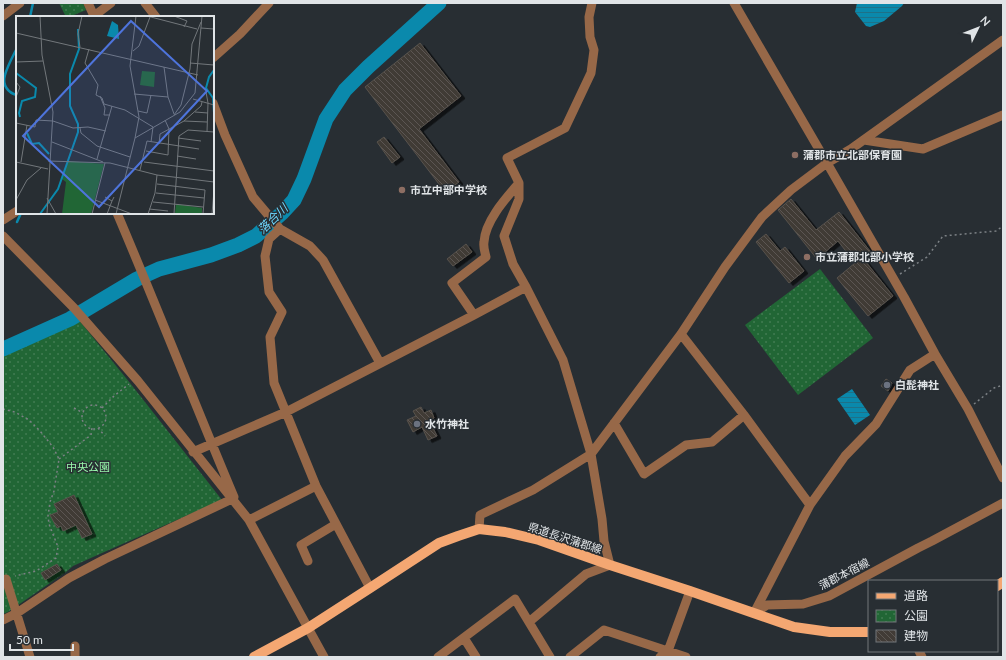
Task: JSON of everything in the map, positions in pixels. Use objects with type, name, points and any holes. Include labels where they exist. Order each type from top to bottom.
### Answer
[{"type":"main road","name":"県道長沢蒲郡線","points":[[254,657],[308,628],[439,543],[479,529],[505,532],[539,540],[794,627],[830,632],[868,632]]},
{"type":"street","points":[[3,16],[20,3]]},
{"type":"street","points":[[88,3],[94,16],[111,3]]},
{"type":"street","points":[[145,3],[155,16]]},
{"type":"street","points":[[214,57],[240,34],[269,3]]},
{"type":"street","points":[[529,622],[586,574],[610,565],[604,541],[602,519],[591,454],[563,360],[513,264],[504,236],[519,199],[519,183],[507,158],[565,128],[591,73],[594,50],[590,37],[588,17],[592,3]]},
{"type":"street","points":[[734,3],[968,409],[1003,478]]},
{"type":"street","points":[[479,529],[480,515],[533,490],[591,454],[681,334],[725,268],[762,218],[791,190],[827,163],[864,140],[1003,40]]},
{"type":"street","points":[[214,106],[225,135],[253,197],[280,228],[310,246],[323,260],[380,363]]},
{"type":"street","points":[[864,140],[923,149],[1003,115]]},
{"type":"street","points":[[474,315],[452,283],[486,257],[483,243],[485,231],[501,204],[519,183]]},
{"type":"street","points":[[3,220],[16,212]]},
{"type":"street","points":[[117,214],[146,280],[211,444],[238,507]]},
{"type":"street","points":[[280,228],[269,239],[265,256],[269,292],[282,312],[270,337],[274,383],[316,486],[370,588]]},
{"type":"street","points":[[3,236],[74,308],[138,381],[249,520],[324,657]]},
{"type":"street","points":[[194,452],[286,412],[526,287]]},
{"type":"street","points":[[681,334],[744,414],[810,505]]},
{"type":"street","points":[[754,613],[810,505],[845,456],[876,424],[910,370],[935,354]]},
{"type":"street","points":[[614,423],[644,474],[686,444],[712,442],[744,414]]},
{"type":"street","points":[[249,520],[316,486]]},
{"type":"street","points":[[3,620],[17,613],[69,578],[105,559],[232,499]]},
{"type":"street","name":"蒲郡本宿線","points":[[754,613],[767,605],[803,604],[830,596],[1003,503]]},
{"type":"street","points":[[308,561],[301,545],[336,524]]},
{"type":"street","points":[[6,579],[30,657]]},
{"type":"street","points":[[664,654],[690,591]]},
{"type":"street","points":[[438,657],[515,599],[550,657]]},
{"type":"street","points":[[570,657],[604,630],[664,654],[686,657]]},
{"type":"street","points":[[464,638],[476,657]]},
{"type":"street","points":[[75,646],[75,657]]},
{"type":"path","points":[[893,278],[927,257],[943,236],[996,231],[1003,226]]},
{"type":"path","points":[[102,408],[130,383],[138,381]]},
{"type":"path","points":[[968,409],[994,388],[1003,385]]},
{"type":"path","points":[[91,405],[97,405],[102,408],[106,413],[106,419],[103,425],[98,428],[92,428],[86,425],[83,420],[83,413],[86,408],[91,405]]},
{"type":"path","points":[[74,408],[83,413]]},
{"type":"path","points":[[3,409],[15,412],[29,420],[53,447],[59,460],[48,516],[49,524],[58,547],[56,558],[36,571],[6,579]]},
{"type":"path","points":[[59,460],[91,435],[92,428]]},
{"type":"path","points":[[98,428],[105,436]]},
{"type":"green space","points":[[59,3],[83,3],[86,10],[71,16],[66,16]]},
{"type":"green space","points":[[820,269],[873,338],[798,395],[745,325]]},
{"type":"green space","name":"中央公園","points":[[78,319],[222,500],[73,566],[3,614],[3,349],[51,327]]},
{"type":"water","points":[[857,3],[904,3],[884,21],[870,27],[866,26],[855,12]]},
{"type":"water","points":[[852,389],[870,415],[855,425],[837,399]]},
{"type":"building","points":[[420,43],[461,96],[419,129],[459,182],[445,192],[365,87]]},
{"type":"building","points":[[384,137],[400,157],[392,163],[377,142]]},
{"type":"building","points":[[791,199],[816,230],[839,212],[870,251],[862,257],[893,296],[868,316],[837,278],[855,263],[838,241],[817,259],[778,210]]},
{"type":"building","points":[[766,234],[780,251],[785,247],[804,271],[789,283],[756,242]]},
{"type":"building","points":[[466,244],[472,252],[453,266],[447,259]]},
{"type":"building","name":"白髭神社","points":[[886,379],[892,383],[888,391],[881,386]]},
{"type":"building","name":"水竹神社","points":[[421,407],[424,413],[431,410],[434,418],[429,420],[437,436],[428,440],[422,427],[413,432],[407,420],[416,416],[413,411]]},
{"type":"building","points":[[74,495],[92,534],[82,538],[76,525],[63,531],[61,526],[57,528],[50,515],[58,512],[54,504]]},
{"type":"building","points":[[57,564],[61,570],[45,580],[41,573]]},
{"type":"waterway","points":[[30,16],[33,3]]},
{"type":"waterway","name":"落合川","points":[[3,349],[70,319],[137,279],[159,269],[211,255],[238,245],[256,236],[294,200],[304,179],[326,119],[345,90],[368,67],[439,3]]},
{"type":"waterway","points":[[16,50],[4,79],[6,88],[16,95]]},
{"type":"waterway","points":[[17,222],[21,214]]},
{"type":"place","name":"蒲郡市立北部保育園","points":[[795,155]]},
{"type":"place","name":"市立中部中学校","points":[[402,190]]},
{"type":"place","name":"市立蒲郡北部小学校","points":[[807,257]]},
{"type":"place","name":"白髭神社","points":[[887,385]]},
{"type":"place","name":"水竹神社","points":[[417,424]]}]
